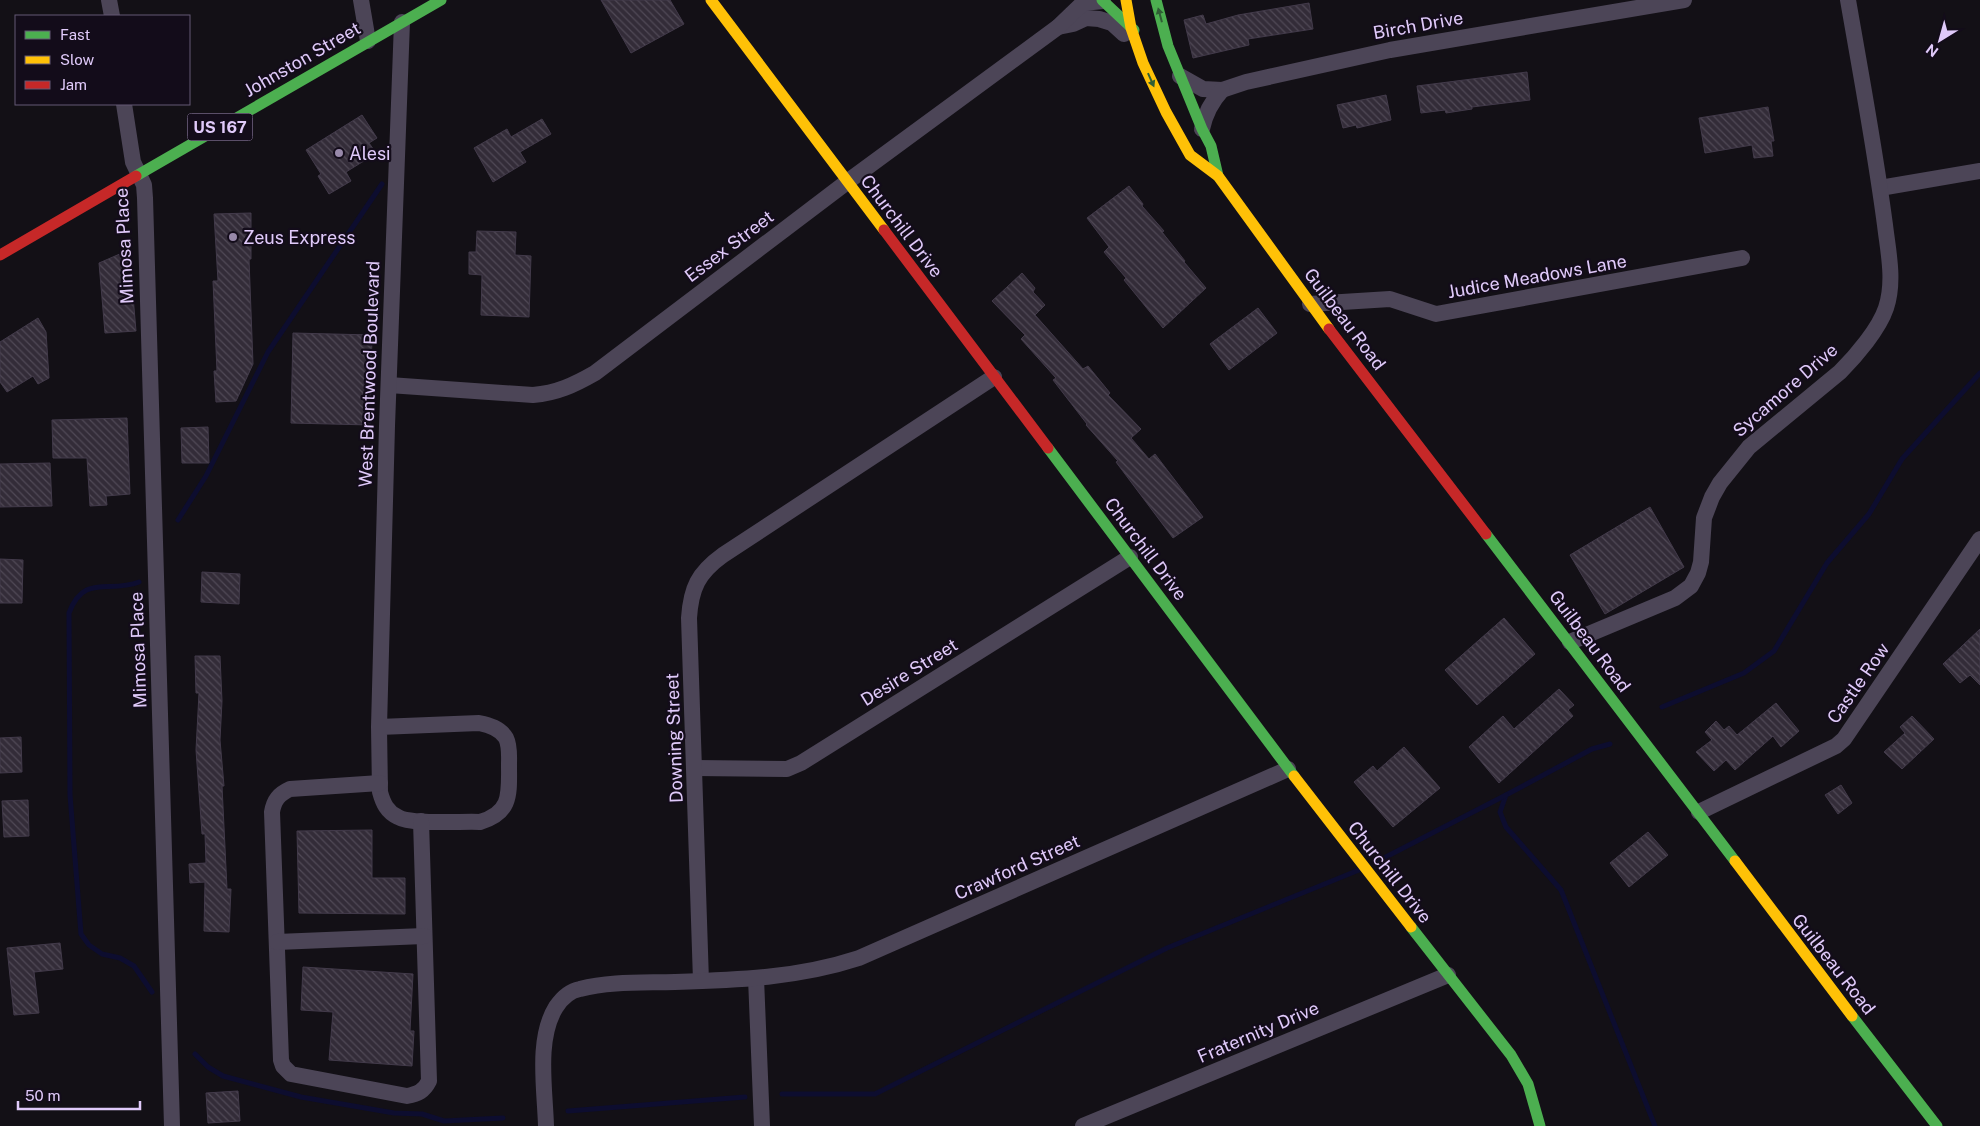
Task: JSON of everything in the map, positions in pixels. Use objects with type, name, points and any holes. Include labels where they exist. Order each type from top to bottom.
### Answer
[{"type":"street","points":[[109,0],[112,15]]},
{"type":"street","points":[[361,0],[368,41]]},
{"type":"street","name":"Johnston Street","points":[[0,255],[441,0]]},
{"type":"street","name":"Churchill Drive","points":[[711,0],[1288,769],[1511,1055],[1523,1075],[1534,1101],[1540,1126]]},
{"type":"street","points":[[1102,0],[1131,28],[1143,45]]},
{"type":"street","name":"Essex Street","points":[[389,385],[532,395],[549,394],[572,386],[594,373],[847,182],[1058,27],[1083,3],[1102,0]]},
{"type":"street","points":[[1126,0],[1131,28]]},
{"type":"street","name":"Guilbeau Road","points":[[1156,0],[1168,46],[1202,129],[1211,146],[1218,176]]},
{"type":"street","name":"Birch Drive","points":[[1180,76],[1203,89],[1222,90],[1246,82],[1390,50],[1684,0]]},
{"type":"street","name":"Sycamore Drive","points":[[1570,642],[1675,598],[1691,586],[1701,562],[1704,518],[1720,483],[1749,447],[1852,360],[1876,327],[1886,308],[1891,283],[1880,188],[1848,0]]},
{"type":"street","name":"Essex Street","points":[[1058,27],[1073,24],[1086,18],[1099,19],[1112,23],[1143,45]]},
{"type":"street","name":"West Brentwood Boulevard","points":[[380,727],[479,723],[490,726],[505,737],[509,746],[509,795],[506,805],[491,819],[480,822],[403,820],[389,812],[383,802],[380,783],[380,727],[389,385],[402,22]]},
{"type":"street","name":"Guilbeau Road","points":[[1143,45],[1166,112],[1190,155],[1218,176],[1310,304],[1570,642],[1781,924],[1937,1126]]},
{"type":"street","points":[[1202,129],[1205,114],[1222,90]]},
{"type":"street","name":"Mimosa Place","points":[[124,105],[133,162],[144,185],[145,198],[172,1126]]},
{"type":"street","points":[[1183,109],[1202,129]]},
{"type":"street","points":[[1880,188],[1980,171]]},
{"type":"street","name":"Judice Meadows Lane","points":[[1310,304],[1390,299],[1436,314],[1742,258]]},
{"type":"street","name":"Downing Street","points":[[701,981],[690,609],[693,590],[703,571],[723,555],[994,377]]},
{"type":"street","name":"Castle Row","points":[[1699,812],[1836,746],[1844,739],[1980,540]]},
{"type":"street","name":"Desire Street","points":[[695,768],[787,769],[801,763],[1130,557]]},
{"type":"street","name":"Crawford Street","points":[[701,981],[798,974],[828,968],[859,958],[1288,769]]},
{"type":"street","points":[[380,783],[290,789],[278,797],[272,812],[281,1060],[286,1070],[297,1076],[407,1096],[424,1090],[429,1081],[421,821]]},
{"type":"street","points":[[277,942],[424,936]]},
{"type":"street","name":"Fraternity Drive","points":[[1083,1126],[1448,975]]},
{"type":"street","points":[[756,978],[762,1126]]},
{"type":"street","points":[[546,1126],[544,1053],[546,1030],[549,1021],[564,997],[580,989],[598,986],[701,981]]},
{"type":"building","points":[[601,0],[670,0],[684,24],[631,53]]},
{"type":"building","points":[[1309,3],[1313,29],[1248,39],[1249,45],[1193,58],[1184,20],[1203,15],[1206,24],[1238,15]]},
{"type":"building","points":[[1527,72],[1530,100],[1472,107],[1472,109],[1446,113],[1445,110],[1421,113],[1417,86]]},
{"type":"building","points":[[1386,95],[1391,120],[1357,128],[1356,125],[1343,128],[1337,105]]},
{"type":"building","points":[[1768,107],[1774,141],[1771,141],[1773,156],[1754,158],[1752,145],[1705,153],[1699,118]]},
{"type":"building","name":"Alesi","points":[[362,115],[377,138],[369,143],[374,150],[365,156],[367,159],[346,172],[351,181],[329,194],[318,176],[321,174],[306,150]]},
{"type":"building","points":[[542,119],[551,134],[520,152],[526,162],[493,182],[474,148],[507,129],[511,137]]},
{"type":"building","points":[[1129,186],[1143,204],[1142,206],[1164,231],[1162,232],[1184,262],[1206,288],[1163,328],[1104,252],[1109,247],[1087,218]]},
{"type":"building","points":[[251,213],[251,259],[249,259],[253,364],[236,401],[216,402],[214,371],[217,371],[213,281],[218,281],[214,214]]},
{"type":"building","points":[[477,231],[516,232],[515,255],[531,256],[529,317],[481,315],[482,275],[469,274],[469,252],[476,252]]},
{"type":"building","points":[[129,250],[136,331],[105,333],[99,263]]},
{"type":"building","points":[[1022,273],[1035,288],[1033,292],[1045,305],[1035,315],[1083,369],[1088,366],[1110,393],[1108,395],[1141,429],[1131,438],[1149,459],[1155,454],[1203,517],[1173,538],[1116,462],[1118,461],[1086,425],[1053,380],[1056,378],[1021,339],[1025,335],[992,301]]},
{"type":"building","points":[[1258,308],[1277,333],[1229,370],[1210,344]]},
{"type":"building","points":[[38,318],[46,332],[49,378],[38,384],[33,376],[7,392],[0,382],[0,342]]},
{"type":"building","points":[[293,333],[372,335],[370,425],[291,423]]},
{"type":"building","points":[[127,418],[130,494],[106,496],[107,505],[90,506],[87,458],[53,458],[52,420]]},
{"type":"building","points":[[208,427],[209,463],[182,463],[181,428]]},
{"type":"building","points":[[50,463],[52,506],[0,507],[0,464]]},
{"type":"building","points":[[1650,507],[1684,567],[1605,614],[1570,555]]},
{"type":"building","points":[[0,559],[23,560],[22,603],[0,603]]},
{"type":"building","points":[[202,572],[240,574],[239,604],[201,602]]},
{"type":"building","points":[[1504,618],[1535,654],[1477,705],[1445,670]]},
{"type":"building","points":[[1980,629],[1980,685],[1970,675],[1960,683],[1943,664]]},
{"type":"building","points":[[195,656],[220,656],[222,701],[220,740],[224,786],[222,786],[227,889],[231,889],[229,932],[204,931],[205,882],[190,883],[189,864],[206,863],[205,834],[202,834],[196,750],[199,693],[196,693]]},
{"type":"building","points":[[1559,689],[1574,705],[1568,710],[1573,716],[1499,783],[1469,747],[1503,716],[1514,729]]},
{"type":"building","points":[[1776,703],[1799,731],[1781,747],[1773,736],[1735,770],[1726,760],[1714,771],[1696,752],[1712,740],[1705,732],[1716,721],[1724,730],[1729,726],[1737,735]]},
{"type":"building","points":[[1912,716],[1934,739],[1902,769],[1884,752],[1905,733],[1900,727]]},
{"type":"building","points":[[21,737],[22,772],[0,773],[0,738]]},
{"type":"building","points":[[1404,747],[1440,788],[1393,827],[1354,782],[1373,766],[1377,771]]},
{"type":"building","points":[[1841,785],[1852,803],[1838,814],[1825,795]]},
{"type":"building","points":[[28,800],[29,836],[4,837],[2,801]]},
{"type":"building","points":[[372,830],[372,878],[405,878],[405,914],[299,913],[297,831]]},
{"type":"building","points":[[1648,832],[1668,855],[1629,887],[1610,863]]},
{"type":"building","points":[[60,943],[63,969],[34,972],[39,1013],[14,1015],[7,948]]},
{"type":"building","points":[[303,967],[413,974],[410,1031],[414,1031],[412,1066],[329,1060],[333,1012],[301,1010]]},
{"type":"building","points":[[238,1091],[240,1121],[208,1123],[206,1093]]},
{"type":"waterway","points":[[178,520],[206,476],[268,352],[382,184]]},
{"type":"waterway","points":[[1662,707],[1744,673],[1774,651],[1827,563],[1869,514],[1902,459],[1980,373]]},
{"type":"waterway","points":[[139,582],[90,589],[82,593],[75,601],[69,613],[70,795],[81,934],[89,945],[102,954],[120,958],[134,966],[152,992]]},
{"type":"waterway","points":[[1610,744],[1592,749],[1506,795],[1500,812],[1506,827],[1561,890],[1655,1126]]},
{"type":"waterway","points":[[1378,861],[1506,795]]},
{"type":"waterway","points":[[782,1094],[875,1094],[1167,948],[1359,870]]},
{"type":"waterway","points":[[195,1054],[208,1067],[223,1076],[301,1097],[394,1113],[422,1114],[444,1121],[503,1118]]},
{"type":"waterway","points":[[568,1111],[745,1097]]},
{"type":"traffic: fast","points":[[136,176],[441,0]]},
{"type":"traffic: fast","points":[[1102,0],[1134,30]]},
{"type":"traffic: fast","points":[[1156,0],[1168,46],[1202,129],[1211,146],[1218,176]]},
{"type":"traffic: fast","points":[[1048,448],[1294,776]]},
{"type":"traffic: fast","points":[[1486,534],[1735,861]]},
{"type":"traffic: fast","points":[[1411,927],[1511,1055],[1528,1084],[1540,1126]]},
{"type":"traffic: fast","points":[[1852,1016],[1937,1126]]},
{"type":"traffic: slow","points":[[711,0],[884,230]]},
{"type":"traffic: slow","points":[[1126,0],[1131,28],[1143,63],[1166,112],[1190,155],[1218,176],[1329,329]]},
{"type":"traffic: slow","points":[[1294,776],[1411,927]]},
{"type":"traffic: slow","points":[[1735,861],[1852,1016]]},
{"type":"traffic: jam","points":[[0,255],[136,176]]},
{"type":"traffic: jam","points":[[884,230],[1048,448]]},
{"type":"traffic: jam","points":[[1329,329],[1486,534]]},
{"type":"place","name":"Alesi","points":[[339,153]]},
{"type":"place","name":"Zeus Express","points":[[233,237]]}]
